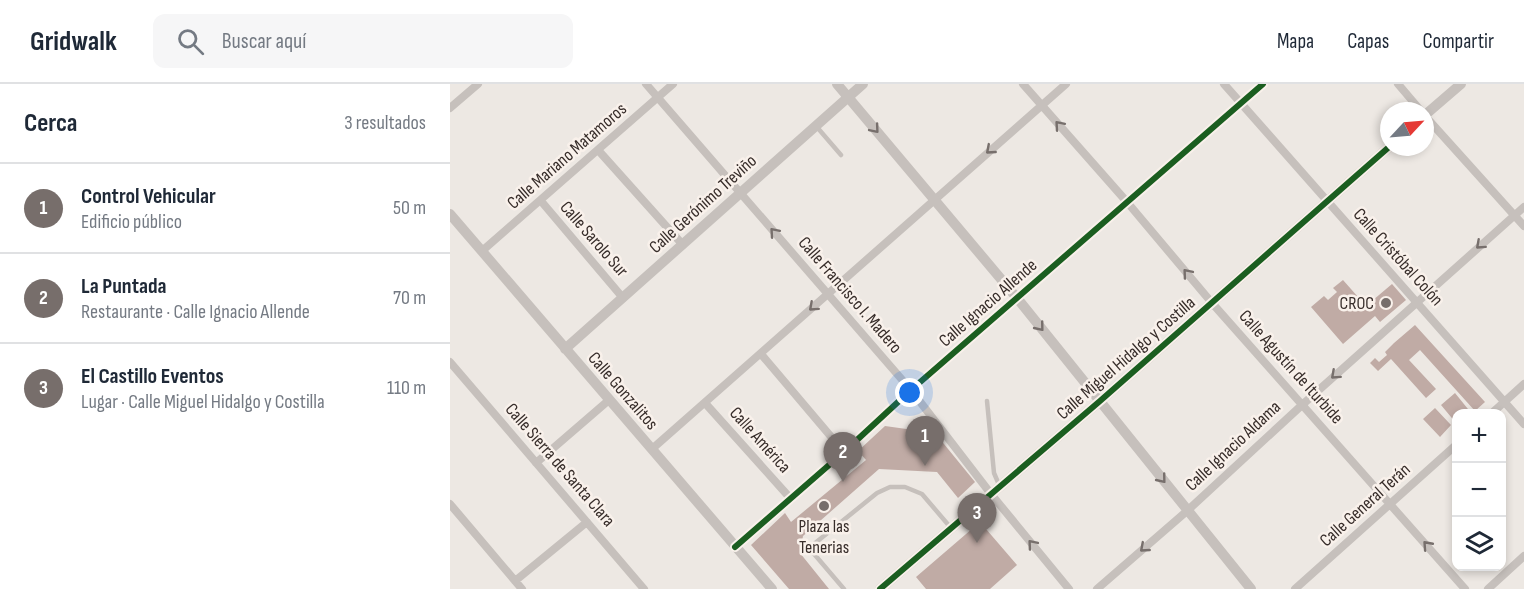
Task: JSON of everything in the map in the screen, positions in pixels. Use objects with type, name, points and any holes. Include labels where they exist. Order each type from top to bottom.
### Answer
[{"type":"street","points":[[450,108],[477,84]]},
{"type":"street","name":"Calle Francisco I. Madero","points":[[646,84],[911,390],[991,494],[1069,589]]},
{"type":"street","name":"Calle Mariano Matamoros","points":[[482,251],[673,84]]},
{"type":"street","points":[[837,84],[1017,298],[1251,589]]},
{"type":"street","name":"Calle Gerónimo Treviño","points":[[565,350],[863,84]]},
{"type":"street","name":"Calle Agustín de Iturbide","points":[[1023,84],[1212,303],[1465,589]]},
{"type":"street","points":[[652,450],[1066,84]]},
{"type":"street","name":"Calle Cristóbal Colón","points":[[1224,84],[1524,424]]},
{"type":"street","name":"Calle Ignacio Allende","points":[[735,547],[911,390],[1263,84]]},
{"type":"street","points":[[1398,84],[1413,102]]},
{"type":"street","points":[[1434,107],[1461,84]]},
{"type":"street","points":[[1434,125],[1524,226]]},
{"type":"street","points":[[598,150],[682,245]]},
{"type":"street","name":"Calle Miguel Hidalgo y Costilla","points":[[880,589],[1100,401],[1380,155]]},
{"type":"street","name":"Calle Sarolo Sur","points":[[540,201],[623,298]]},
{"type":"street","name":"Calle Ignacio Aldama","points":[[1097,589],[1524,207]]},
{"type":"street","name":"Calle Gonzalitos","points":[[450,214],[772,589]]},
{"type":"street","points":[[761,354],[844,452]]},
{"type":"street","name":"Calle Sierra de Santa Clara","points":[[450,362],[644,589]]},
{"type":"street","points":[[1496,409],[1524,384]]},
{"type":"street","points":[[536,463],[609,400]]},
{"type":"street","name":"Calle América","points":[[705,403],[791,499]]},
{"type":"street","name":"Calle General Terán","points":[[1295,589],[1452,449]]},
{"type":"street","points":[[450,504],[522,589]]},
{"type":"street","points":[[516,582],[587,522]]},
{"type":"street","points":[[1488,589],[1524,556]]},
{"type":"lane","points":[[816,126],[841,155]]},
{"type":"lane","points":[[987,401],[994,473],[1000,487]]},
{"type":"lane","points":[[844,589],[809,548],[877,493],[896,487],[918,491],[951,528]]},
{"type":"building","points":[[1343,280],[1366,306],[1392,284],[1406,300],[1380,322],[1375,316],[1343,344],[1311,307],[1324,296],[1328,300],[1337,292],[1333,288]]},
{"type":"building","points":[[1415,325],[1485,402],[1477,409],[1473,409],[1420,350],[1409,360],[1436,389],[1426,398],[1391,359],[1378,371],[1370,363],[1375,358],[1379,362],[1387,355],[1385,352]]},
{"type":"building","points":[[1455,393],[1468,409],[1452,409],[1452,418],[1441,405]]},
{"type":"building","points":[[1435,408],[1451,425],[1440,437],[1423,419]]},
{"type":"building","name":"Plaza las Tenerias","points":[[885,426],[935,433],[975,482],[958,498],[937,472],[879,469],[803,536],[800,553],[829,589],[789,589],[751,545],[785,513],[791,522],[866,460],[858,451]]},
{"type":"building","points":[[980,522],[1017,565],[990,589],[926,589],[916,577]]},
{"type":"cycle path","points":[[735,547],[911,390],[1263,84]]},
{"type":"cycle path","points":[[880,589],[1100,401],[1380,155]]},
{"type":"place","name":"CROC","points":[[1386,303]]},
{"type":"place","name":"Control Vehicular","points":[[925,466]]},
{"type":"place","name":"La Puntada","points":[[843,482]]},
{"type":"place","name":"Plaza las Tenerias","points":[[824,506]]},
{"type":"place","name":"El Castillo Eventos","points":[[977,543]]}]
